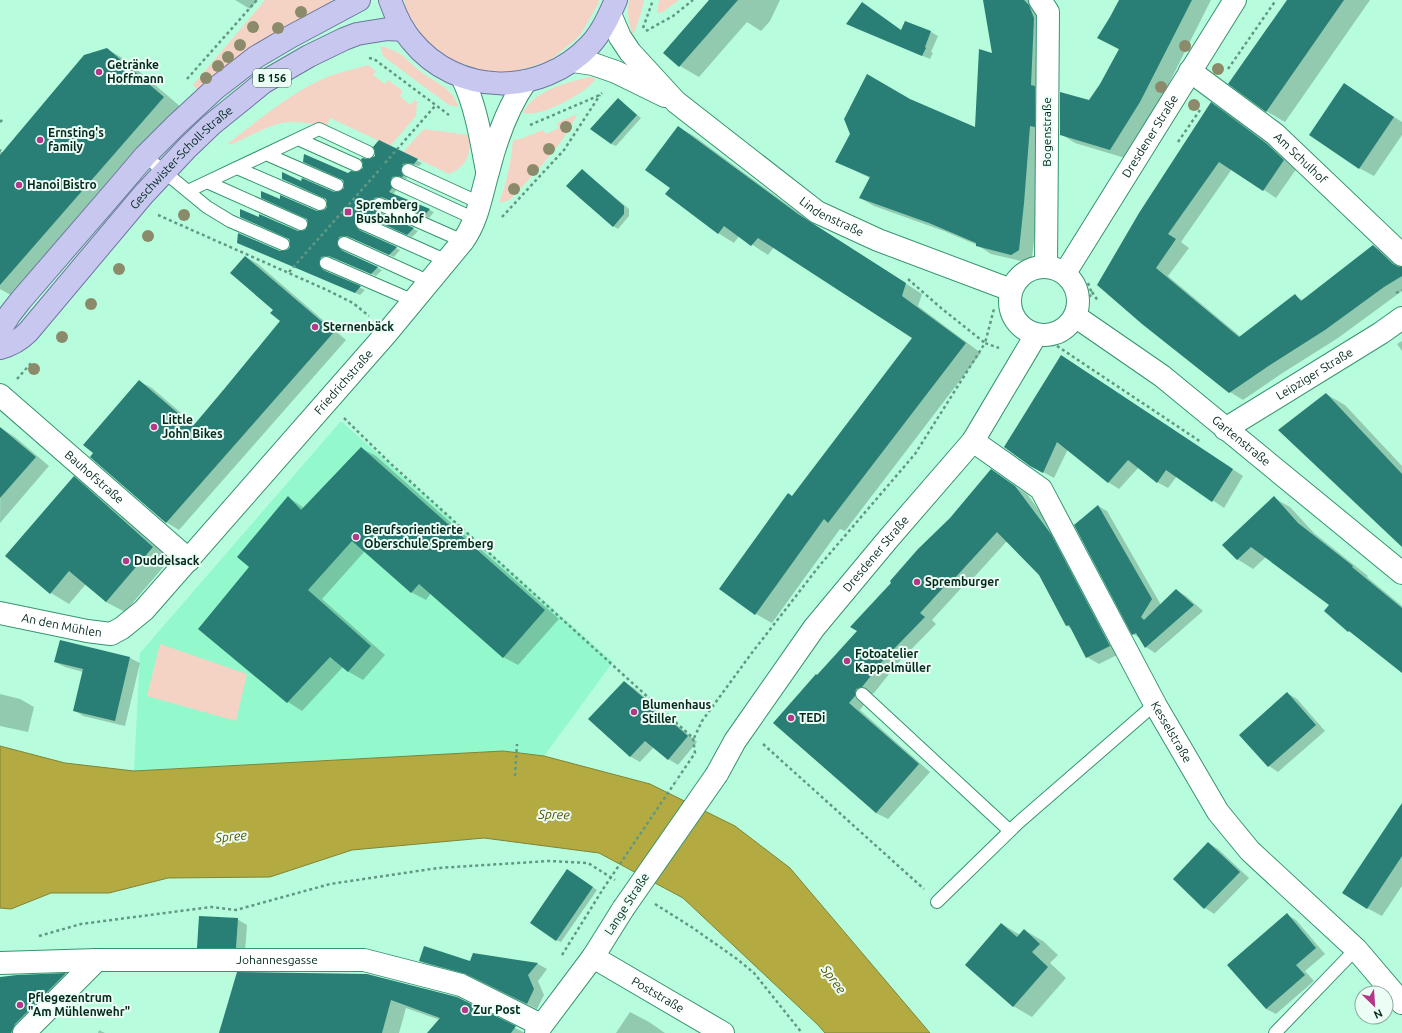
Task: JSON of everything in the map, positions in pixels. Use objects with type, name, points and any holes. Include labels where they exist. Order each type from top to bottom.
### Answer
[{"type":"main road","name":"Geschwister-Scholl-Straße","points":[[0,330],[21,300],[145,156],[216,88],[256,58],[290,37],[358,0]]},
{"type":"main road","points":[[390,0],[398,20],[404,30],[427,57],[446,70],[462,77],[492,84],[520,83],[548,75],[573,61],[591,44],[606,24],[613,7]]},
{"type":"main road","name":"Geschwister-Scholl-Straße","points":[[0,348],[9,346],[21,340],[143,196],[178,183],[187,148],[211,125],[264,82],[309,56],[344,39],[369,32],[388,29],[404,30]]},
{"type":"street","name":"Bogenstraße","points":[[1040,0],[1048,12],[1056,270]]},
{"type":"street","name":"Dresdener Straße","points":[[1056,270],[1190,71],[1235,0]]},
{"type":"street","name":"Lindenstraße","points":[[613,7],[620,37],[630,52],[676,102],[817,212],[878,240],[1011,290]]},
{"type":"street","name":"Lindenstraße","points":[[573,61],[593,64],[616,72],[676,102]]},
{"type":"street","name":"Am Schulhof","points":[[1190,71],[1275,134],[1402,255]]},
{"type":"street","name":"Friedrichstraße","points":[[462,77],[474,108],[488,172]]},
{"type":"street","name":"Friedrichstraße","points":[[189,560],[386,334],[463,241],[470,231],[477,211],[507,112],[516,94],[526,81]]},
{"type":"street","points":[[1035,267],[1056,270],[1073,282],[1078,292],[1078,304],[1075,316],[1069,325],[1059,332],[1048,335],[1036,335],[1017,323],[1011,313],[1009,301],[1011,290],[1016,280],[1024,272],[1035,267]]},
{"type":"street","name":"Gartenstraße","points":[[1075,316],[1162,376],[1402,574]]},
{"type":"street","name":"Leipziger Straße","points":[[1225,429],[1402,318]]},
{"type":"street","name":"Dresdener Straße","points":[[717,774],[735,741],[814,628],[973,441],[1036,335]]},
{"type":"street","name":"Bauhofstraße","points":[[0,395],[189,560]]},
{"type":"street","name":"Kesselstraße","points":[[973,441],[1040,489],[1156,706],[1218,812],[1250,851],[1356,949],[1402,1003]]},
{"type":"street","name":"An den Mühlen","points":[[0,613],[87,631],[111,634],[122,628],[144,610],[189,560]]},
{"type":"street","name":"Lange Straße","points":[[539,1029],[593,957],[623,909],[717,774]]},
{"type":"street","name":"Poststraße","points":[[593,957],[723,1033]]},
{"type":"street","points":[[24,1033],[97,960]]},
{"type":"street","name":"Johannesgasse","points":[[0,963],[97,960],[364,960],[461,985],[539,1029]]},
{"type":"lane","points":[[178,183],[206,182],[319,129],[368,152]]},
{"type":"lane","points":[[298,139],[356,164]]},
{"type":"lane","points":[[266,154],[337,185]]},
{"type":"lane","points":[[145,156],[207,207],[230,221],[283,244]]},
{"type":"lane","points":[[237,168],[320,204]]},
{"type":"lane","points":[[408,170],[477,211]]},
{"type":"lane","points":[[206,182],[301,224]]},
{"type":"lane","points":[[397,183],[477,211]]},
{"type":"lane","points":[[379,204],[463,241]]},
{"type":"lane","points":[[362,223],[447,261]]},
{"type":"lane","points":[[344,244],[430,282]]},
{"type":"lane","points":[[326,263],[414,301]]},
{"type":"lane","points":[[862,694],[1010,831]]},
{"type":"lane","points":[[937,902],[1010,831],[1147,712],[1156,706]]},
{"type":"lane","points":[[1275,1033],[1356,949]]},
{"type":"path","points":[[640,34],[673,16],[693,0]]},
{"type":"path","points":[[289,272],[435,106]]},
{"type":"path","points":[[0,122],[4,118]]},
{"type":"path","points":[[178,183],[158,215],[289,272],[352,303],[361,309],[386,334]]},
{"type":"path","points":[[1396,294],[1402,290]]},
{"type":"path","points":[[1091,291],[1099,302]]},
{"type":"path","points":[[603,889],[695,753],[694,738],[702,721],[751,654],[820,565],[914,454],[985,343]]},
{"type":"path","points":[[338,413],[390,463],[694,738]]},
{"type":"path","points":[[760,742],[937,902]]},
{"type":"path","points":[[515,776],[517,744]]},
{"type":"path","points":[[35,937],[81,924],[211,907],[236,910],[330,884],[438,868],[549,861],[588,863],[621,883]]},
{"type":"path","points":[[654,903],[693,928],[754,973],[802,1033]]},
{"type":"shaded area","points":[[265,0],[331,0],[331,4],[258,44],[224,67],[198,90],[193,85]]},
{"type":"shaded area","points":[[404,0],[599,0],[581,34],[549,61],[517,71],[483,71],[452,60],[425,40],[407,12]]},
{"type":"shaded area","points":[[629,0],[644,0],[634,33],[632,33],[629,21]]},
{"type":"shaded area","points":[[659,0],[679,0],[663,12],[657,13]]},
{"type":"shaded area","points":[[380,46],[400,54],[421,72],[443,86],[456,100],[459,107],[449,105],[383,56]]},
{"type":"shaded area","points":[[368,65],[376,71],[373,75],[385,84],[388,80],[403,91],[400,96],[410,105],[415,100],[417,102],[416,116],[390,146],[330,118],[327,126],[299,122],[282,123],[232,144],[227,144],[275,108],[313,83],[332,75]]},
{"type":"shaded area","points":[[591,77],[596,78],[586,89],[569,100],[543,111],[523,113],[534,99],[552,88]]},
{"type":"shaded area","points":[[577,114],[564,137],[547,159],[510,200],[499,203],[508,172],[513,140],[520,139],[543,130],[546,134],[559,128],[557,123]]},
{"type":"shaded area","points":[[424,129],[469,135],[469,153],[464,163],[449,174],[403,152]]},
{"type":"shaded area","name":"Berufsorientierte Oberschule Spremberg","points":[[341,421],[613,662],[544,756],[503,751],[134,771],[140,653]]},
{"type":"shaded area","points":[[160,644],[247,674],[236,721],[147,696]]},
{"type":"water","name":"Spree","points":[[0,746],[65,763],[134,771],[503,751],[544,756],[650,784],[735,826],[790,868],[930,1033],[825,1033],[683,898],[599,853],[484,838],[352,850],[270,877],[168,878],[109,893],[51,893],[11,909],[0,908]]},
{"type":"building","points":[[709,0],[738,0],[679,67],[663,53]]},
{"type":"building","points":[[983,0],[1024,0],[1029,5],[1034,18],[1031,85],[1035,86],[1035,127],[1030,126],[1019,250],[1011,255],[976,246],[976,243],[929,223],[859,198],[870,177],[835,162],[850,134],[844,119],[867,74],[910,99],[975,127],[979,49],[992,53]]},
{"type":"building","points":[[1119,0],[1192,0],[1140,102],[1110,150],[1060,135],[1060,92],[1089,100],[1100,84],[1119,49],[1097,38]]},
{"type":"building","points":[[1287,0],[1344,0],[1266,112],[1228,84]]},
{"type":"building","points":[[862,2],[901,30],[905,21],[931,31],[922,56],[846,24]]},
{"type":"building","points":[[107,48],[164,97],[0,285],[0,155],[84,55]]},
{"type":"building","points":[[1344,83],[1394,117],[1359,169],[1309,135]]},
{"type":"building","points":[[618,98],[637,115],[611,144],[590,129]]},
{"type":"building","points":[[1211,102],[1267,144],[1284,160],[1263,191],[1219,162],[1168,234],[1176,239],[1156,268],[1239,337],[1295,294],[1301,301],[1373,245],[1393,264],[1402,267],[1402,276],[1384,287],[1325,330],[1229,393],[1142,324],[1097,285],[1139,213]]},
{"type":"building","points":[[678,126],[798,214],[906,283],[902,296],[966,343],[828,523],[824,519],[755,615],[719,589],[788,493],[792,496],[912,338],[758,238],[751,246],[724,226],[718,234],[665,194],[670,188],[645,170]]},
{"type":"building","points":[[379,140],[418,159],[414,164],[403,164],[401,170],[403,176],[392,177],[390,183],[392,188],[389,192],[430,209],[424,216],[382,197],[374,198],[372,204],[376,211],[414,228],[407,235],[365,216],[357,217],[355,223],[359,230],[397,247],[389,255],[347,236],[339,237],[337,244],[341,250],[378,267],[371,274],[329,256],[321,257],[319,263],[323,270],[361,286],[355,293],[237,243],[238,233],[280,251],[287,250],[290,247],[289,239],[240,217],[240,209],[259,217],[259,214],[298,231],[305,230],[308,224],[307,219],[261,198],[261,191],[280,199],[280,195],[317,211],[324,210],[327,207],[326,199],[282,179],[282,172],[301,181],[302,178],[334,192],[338,192],[344,188],[343,180],[303,162],[304,154],[348,173],[351,171],[357,172],[363,168],[362,158],[369,159],[375,156],[373,147]]},
{"type":"building","points":[[582,169],[624,206],[624,214],[613,227],[566,186]]},
{"type":"building","points":[[245,256],[334,332],[166,523],[90,457],[93,453],[83,445],[139,380],[193,426],[280,321],[270,313],[273,310],[230,273]]},
{"type":"building","points":[[1061,355],[1233,469],[1212,502],[1166,470],[1157,483],[1128,460],[1108,483],[1057,442],[1043,473],[1030,466],[1004,447]]},
{"type":"building","points":[[1326,393],[1402,474],[1402,547],[1278,430]]},
{"type":"building","points":[[0,427],[36,457],[0,498]]},
{"type":"building","points":[[361,447],[545,610],[503,658],[419,584],[411,593],[352,541],[308,590],[371,646],[348,672],[330,657],[287,703],[198,629],[249,567],[237,557],[288,496],[301,510]]},
{"type":"building","points":[[991,469],[1015,486],[1051,534],[1110,646],[1086,658],[1069,625],[1066,626],[1039,575],[997,532],[954,579],[953,577],[920,613],[925,617],[885,658],[862,687],[856,689],[855,696],[849,703],[919,764],[876,813],[773,723],[816,674],[817,675],[857,631],[850,627],[891,583],[890,581],[918,549],[950,518]]},
{"type":"building","points":[[74,476],[153,547],[106,602],[69,571],[50,594],[5,556]]},
{"type":"building","points":[[1274,496],[1298,523],[1353,566],[1352,567],[1402,608],[1402,673],[1349,631],[1348,632],[1324,611],[1329,605],[1251,547],[1237,560],[1222,545]]},
{"type":"building","points":[[1098,505],[1152,599],[1141,617],[1144,620],[1176,589],[1194,605],[1145,648],[1136,633],[1132,635],[1074,525]]},
{"type":"building","points":[[60,640],[130,657],[115,721],[73,711],[83,669],[54,662]]},
{"type":"building","points":[[624,681],[688,736],[668,760],[645,741],[630,757],[588,719]]},
{"type":"building","points":[[1287,692],[1316,725],[1268,767],[1239,735]]},
{"type":"building","points":[[1402,803],[1402,856],[1367,909],[1342,893]]},
{"type":"building","points":[[1208,842],[1240,872],[1204,909],[1173,879]]},
{"type":"building","points":[[567,869],[593,887],[556,941],[530,923]]},
{"type":"building","points":[[1287,913],[1316,948],[1296,965],[1305,975],[1266,1009],[1227,965]]},
{"type":"building","points":[[199,916],[238,918],[236,948],[197,948]]},
{"type":"building","points":[[1001,923],[1017,937],[1024,929],[1040,944],[1032,952],[1048,967],[1013,1007],[965,965]]},
{"type":"building","points":[[424,946],[470,961],[473,953],[538,963],[528,975],[534,989],[527,1004],[466,974],[419,961]]},
{"type":"building","points":[[237,972],[367,974],[457,997],[516,1026],[511,1033],[427,1033],[440,1018],[391,1000],[382,1033],[219,1033]]},
{"type":"building","name":"Pflegezentrum \"Am Mühlenwehr\"","points":[[66,973],[15,1024],[11,1033],[0,1033],[0,977]]},
{"type":"place","name":"Getränke Hoffmann","points":[[99,72]]},
{"type":"place","name":"Ernsting's family","points":[[40,140]]},
{"type":"place","name":"Hanoi Bistro","points":[[19,185]]},
{"type":"place","name":"Spremberg Busbahnhof","points":[[348,212]]},
{"type":"place","name":"Sternenbäck","points":[[315,327]]},
{"type":"place","name":"Little John Bikes","points":[[154,427]]},
{"type":"place","name":"Berufsorientierte Oberschule Spremberg","points":[[356,537]]},
{"type":"place","name":"Duddelsack","points":[[126,561]]},
{"type":"place","name":"Spremburger","points":[[917,582]]},
{"type":"place","name":"Fotoatelier Kappelmüller","points":[[847,661]]},
{"type":"place","name":"Blumenhaus Stiller","points":[[634,712]]},
{"type":"place","name":"TEDi","points":[[791,718]]},
{"type":"place","name":"Pflegezentrum \"Am Mühlenwehr\"","points":[[20,1005]]},
{"type":"place","name":"Zur Post","points":[[465,1010]]}]
